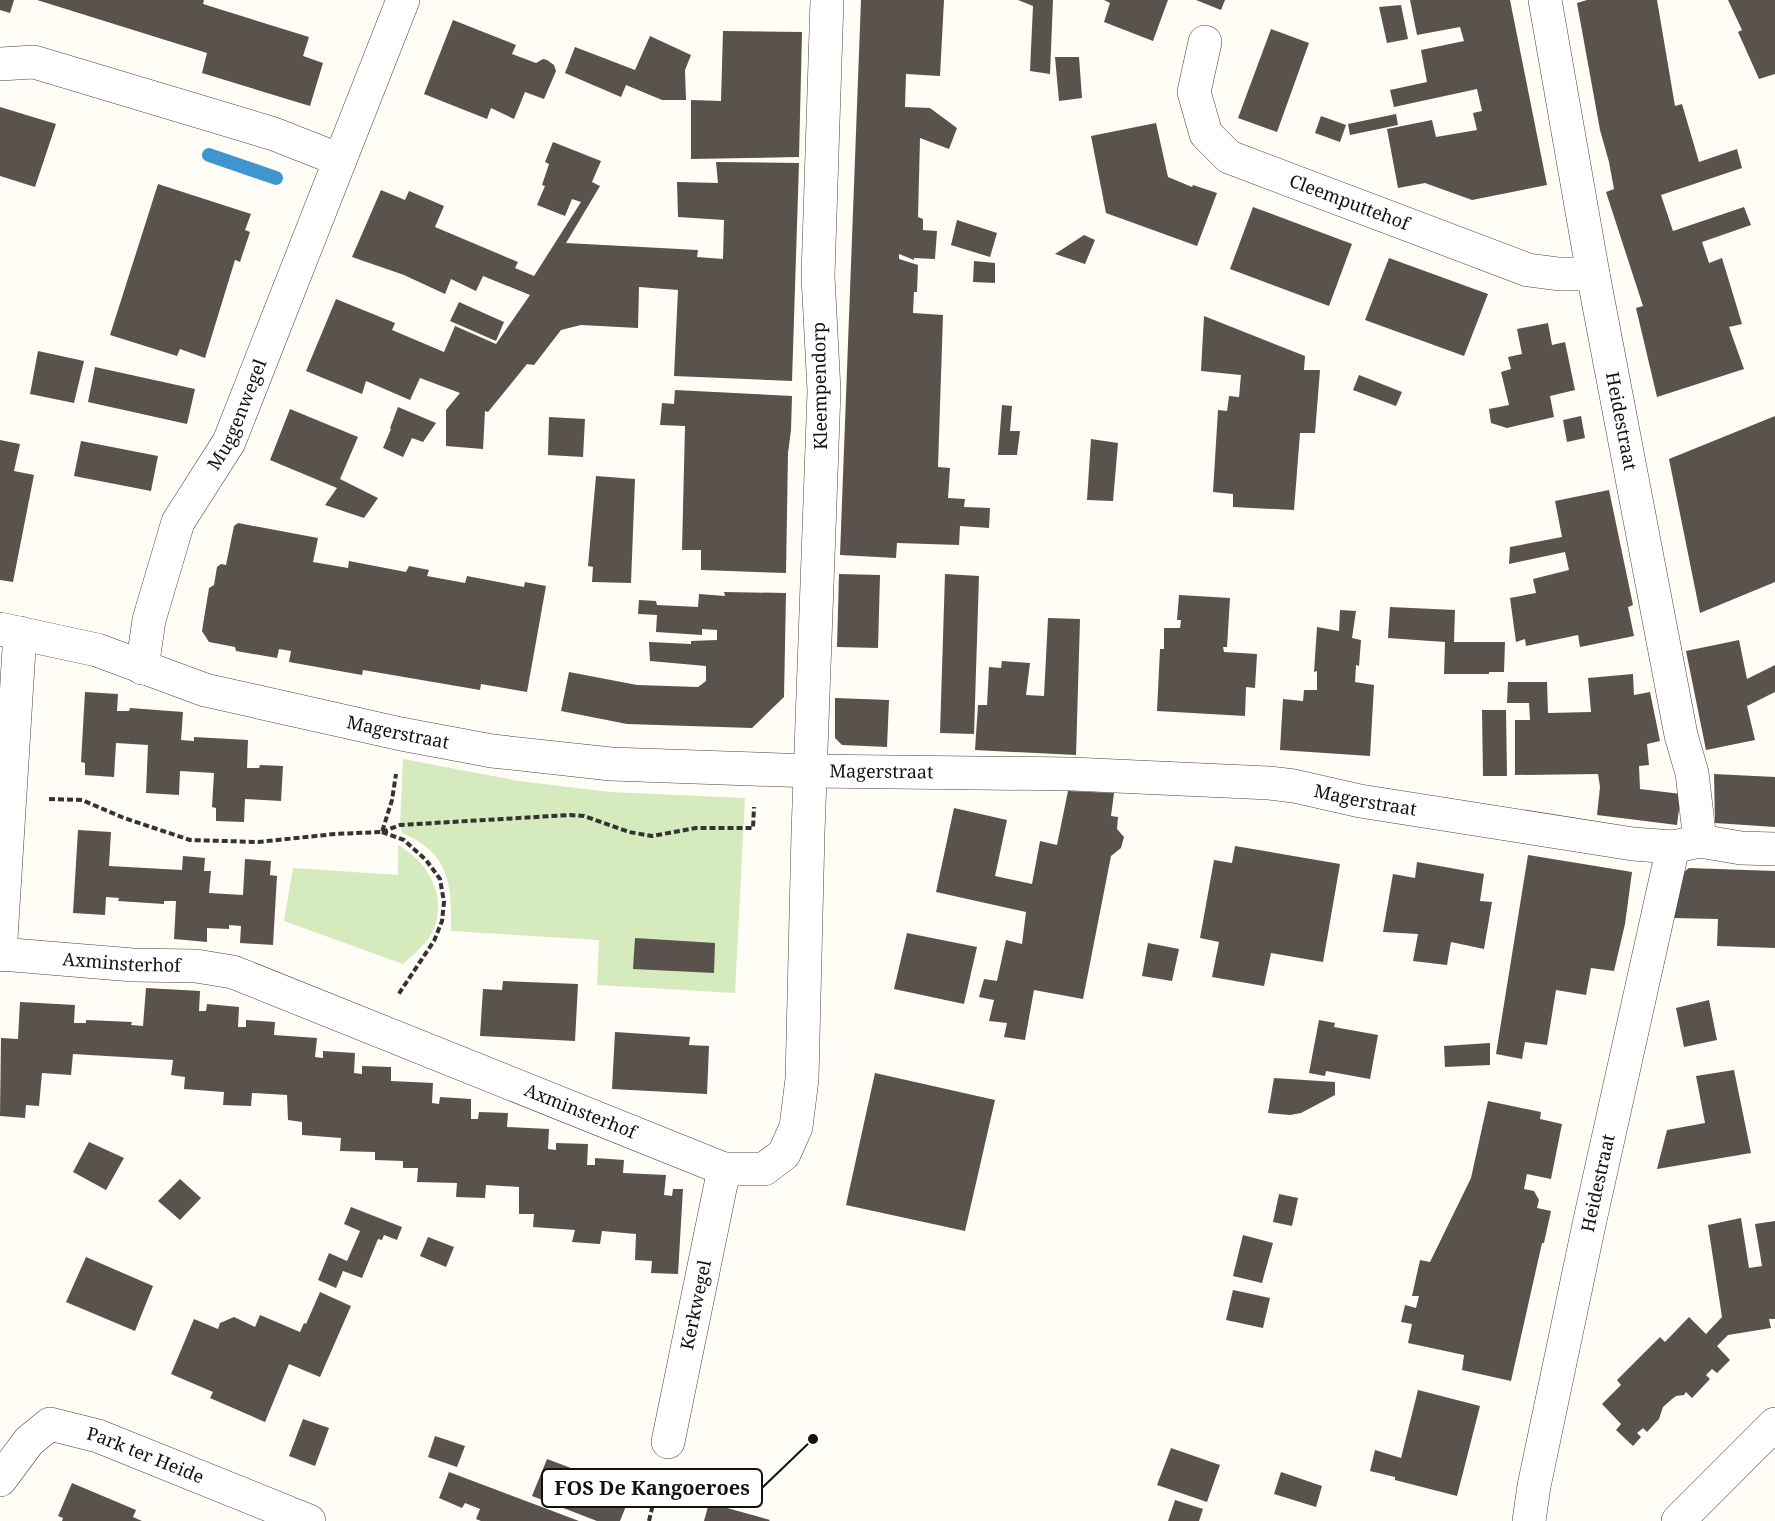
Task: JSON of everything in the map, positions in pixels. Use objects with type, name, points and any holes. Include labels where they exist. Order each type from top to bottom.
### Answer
[{"type":"street","name":"Muggenwegel","points":[[142,668],[149,620],[178,522],[229,442],[403,0]]},
{"type":"street","name":"Kleempendorp","points":[[810,771],[824,391],[818,276],[827,0]]},
{"type":"street","name":"Heidestraat","points":[[1529,1521],[1534,1486],[1581,1260],[1686,844],[1692,773],[1681,735],[1593,274],[1545,0]]},
{"type":"street","name":"Cleemputtehof","points":[[1205,42],[1194,92],[1206,134],[1229,157],[1528,270],[1559,274],[1593,274]]},
{"type":"street","points":[[0,64],[34,62],[274,134],[340,160]]},
{"type":"street","name":"Magerstraat","points":[[10,631],[97,650],[205,690],[401,734],[492,751],[611,764],[810,771],[1072,774],[1286,785],[1360,801],[1633,844],[1686,844],[1775,849]]},
{"type":"street","name":"Axminsterhof","points":[[10,631],[10,799],[0,955],[133,965],[196,966],[233,972],[724,1169],[764,1169],[784,1154],[796,1127],[802,1079],[810,771]]},
{"type":"street","name":"Kerkwegel","points":[[668,1442],[724,1169]]},
{"type":"street","name":"Park ter Heide","points":[[0,1480],[29,1441],[50,1424],[98,1436],[309,1521]]},
{"type":"street","points":[[1678,1521],[1775,1424]]},
{"type":"path","points":[[382,832],[392,800],[401,734]]},
{"type":"path","points":[[10,799],[82,800],[124,818],[190,840],[258,842],[382,832],[400,825],[570,815],[584,816],[629,832],[652,836],[696,828],[744,828]]},
{"type":"path","points":[[376,1029],[434,941],[442,921],[444,902],[440,879],[426,860],[404,840],[382,832]]},
{"type":"green space","points":[[403,759],[519,781],[610,792],[745,798],[735,993],[597,985],[599,940],[451,931],[451,899],[445,872],[430,850],[402,833],[400,825]]},
{"type":"green space","points":[[398,845],[409,852],[427,871],[437,895],[438,907],[437,920],[432,933],[403,964],[284,921],[293,868],[398,875]]},
{"type":"building","points":[[0,0],[14,0],[10,13],[0,10]]},
{"type":"building","points":[[37,0],[204,0],[203,4],[309,37],[303,56],[323,63],[310,106],[202,73],[207,53]]},
{"type":"building","points":[[861,0],[944,0],[940,76],[906,74],[905,107],[930,108],[957,128],[949,149],[920,138],[918,217],[923,219],[923,230],[937,231],[935,259],[914,258],[914,260],[899,254],[899,259],[918,265],[917,292],[914,292],[913,313],[943,315],[938,467],[950,468],[948,498],[965,499],[964,507],[990,508],[989,528],[960,526],[959,545],[897,543],[896,558],[840,555]]},
{"type":"building","points":[[1018,0],[1053,0],[1050,74],[1030,71],[1033,6]]},
{"type":"building","points":[[1104,0],[1168,0],[1153,41],[1104,22],[1110,3]]},
{"type":"building","points":[[1196,0],[1225,0],[1221,10]]},
{"type":"building","points":[[1410,0],[1510,0],[1547,185],[1472,200],[1425,183],[1398,188],[1387,129],[1432,120],[1436,137],[1477,130],[1473,113],[1482,111],[1477,89],[1394,107],[1390,90],[1427,82],[1421,50],[1464,41],[1460,27],[1417,35]]},
{"type":"building","points":[[1587,0],[1657,0],[1675,106],[1682,104],[1699,162],[1737,149],[1742,168],[1661,195],[1673,231],[1744,207],[1751,225],[1702,242],[1709,263],[1722,258],[1742,324],[1729,327],[1744,369],[1657,397],[1636,308],[1643,306],[1606,192],[1614,189],[1600,130],[1577,3]]},
{"type":"building","points":[[1728,0],[1775,0],[1775,74],[1759,79],[1738,32],[1742,30]]},
{"type":"building","points":[[1401,5],[1408,39],[1387,43],[1379,7]]},
{"type":"building","points":[[453,20],[516,45],[512,54],[536,63],[543,59],[547,60],[554,65],[556,71],[544,99],[525,92],[514,119],[491,108],[487,119],[424,94]]},
{"type":"building","points":[[1271,29],[1309,43],[1277,132],[1238,118]]},
{"type":"building","points":[[723,31],[802,32],[799,157],[691,159],[691,100],[721,101]]},
{"type":"building","points":[[650,36],[691,55],[685,70],[686,100],[662,100],[626,85],[621,97],[565,73],[575,47],[635,70]]},
{"type":"building","points":[[1055,57],[1079,57],[1082,98],[1059,101]]},
{"type":"building","points":[[0,107],[56,124],[35,187],[0,176]]},
{"type":"building","points":[[1396,114],[1398,125],[1350,135],[1348,124]]},
{"type":"building","points":[[1321,116],[1346,125],[1340,142],[1315,133]]},
{"type":"building","points":[[1156,123],[1168,177],[1192,187],[1193,185],[1217,193],[1197,246],[1106,213],[1091,136]]},
{"type":"building","points":[[553,142],[601,161],[592,182],[600,186],[566,243],[698,250],[697,257],[723,259],[724,220],[678,217],[677,182],[718,183],[716,162],[799,163],[792,381],[674,376],[678,290],[639,287],[638,328],[581,325],[561,330],[534,365],[527,364],[488,412],[485,411],[483,449],[446,446],[446,410],[460,393],[420,378],[410,400],[366,381],[362,394],[306,371],[336,299],[395,323],[392,330],[444,352],[455,326],[496,344],[530,295],[483,276],[476,291],[451,279],[445,294],[404,275],[352,257],[381,190],[405,200],[409,191],[444,206],[435,227],[518,262],[515,268],[534,276],[581,202],[572,199],[565,216],[537,205],[545,186],[542,185],[549,164],[545,162]]},
{"type":"building","points":[[158,184],[251,214],[245,230],[250,232],[240,262],[235,260],[205,358],[180,349],[177,356],[110,335]]},
{"type":"building","points":[[1253,207],[1352,244],[1329,306],[1230,269]]},
{"type":"building","points":[[957,220],[997,233],[990,257],[951,245]]},
{"type":"building","points":[[1084,235],[1095,240],[1085,264],[1055,254]]},
{"type":"building","points":[[1389,258],[1488,294],[1464,356],[1365,320]]},
{"type":"building","points":[[974,261],[995,263],[995,283],[973,282]]},
{"type":"building","points":[[459,302],[504,322],[496,341],[450,321]]},
{"type":"building","points":[[1204,316],[1305,356],[1304,370],[1320,370],[1315,433],[1300,433],[1294,510],[1233,507],[1233,494],[1213,492],[1218,410],[1227,411],[1229,396],[1239,397],[1241,375],[1201,371]]},
{"type":"building","points":[[1548,323],[1552,345],[1565,342],[1575,390],[1550,396],[1554,417],[1507,428],[1491,423],[1489,409],[1509,405],[1501,372],[1511,369],[1508,357],[1522,354],[1517,329]]},
{"type":"building","points":[[38,351],[84,361],[74,403],[30,394]]},
{"type":"building","points":[[95,367],[195,389],[187,424],[88,402]]},
{"type":"building","points":[[1359,375],[1402,392],[1396,406],[1353,390]]},
{"type":"building","points":[[675,390],[792,396],[788,453],[786,573],[701,570],[701,550],[682,550],[685,426],[660,425],[662,403],[674,404]]},
{"type":"building","points":[[1002,405],[1012,406],[1010,431],[1020,431],[1017,455],[998,455]]},
{"type":"building","points":[[398,407],[436,423],[423,442],[412,438],[403,457],[383,448]]},
{"type":"building","points":[[290,409],[358,437],[340,479],[378,498],[364,518],[325,505],[337,488],[270,460]]},
{"type":"building","points":[[1581,416],[1585,438],[1567,442],[1563,420]]},
{"type":"building","points":[[1775,416],[1775,582],[1700,613],[1669,459]]},
{"type":"building","points":[[549,417],[585,419],[583,457],[548,455]]},
{"type":"building","points":[[1091,439],[1118,443],[1113,501],[1087,500]]},
{"type":"building","points":[[0,440],[20,444],[14,471],[34,475],[13,582],[0,580]]},
{"type":"building","points":[[81,441],[158,456],[151,491],[74,476]]},
{"type":"building","points":[[596,476],[635,479],[631,583],[592,582],[593,567],[588,566]]},
{"type":"building","points":[[1609,490],[1633,605],[1628,607],[1634,636],[1580,647],[1578,635],[1526,646],[1525,639],[1516,642],[1510,598],[1536,593],[1533,579],[1569,570],[1565,552],[1509,564],[1510,547],[1562,537],[1555,501]]},
{"type":"building","points":[[238,523],[318,538],[313,562],[348,568],[349,561],[406,572],[409,566],[429,570],[427,576],[465,583],[467,576],[524,587],[525,582],[546,586],[527,692],[481,684],[480,690],[363,670],[362,675],[289,662],[291,651],[279,649],[277,658],[236,651],[235,647],[209,642],[202,631],[209,588],[214,585],[217,567],[221,564],[226,565],[234,526]]},
{"type":"building","points":[[839,574],[880,575],[878,648],[837,647]]},
{"type":"building","points":[[945,574],[979,576],[974,734],[940,733]]},
{"type":"building","points":[[724,592],[786,593],[784,697],[752,728],[627,724],[561,711],[569,672],[637,685],[698,687],[706,681],[706,666],[650,661],[649,642],[691,644],[691,641],[717,640],[717,630],[702,629],[702,635],[656,632],[657,615],[638,614],[639,600],[656,601],[657,605],[698,607],[699,594],[725,596]]},
{"type":"building","points":[[1179,595],[1230,598],[1227,647],[1223,647],[1224,652],[1257,654],[1255,688],[1246,687],[1245,716],[1157,711],[1160,649],[1164,649],[1164,628],[1180,628],[1181,620],[1177,620]]},
{"type":"building","points":[[1390,607],[1455,610],[1454,642],[1505,642],[1504,672],[1444,674],[1445,642],[1388,638]]},
{"type":"building","points":[[1340,610],[1356,611],[1352,638],[1361,640],[1355,682],[1374,685],[1370,756],[1280,750],[1283,699],[1303,701],[1304,690],[1317,690],[1317,671],[1314,672],[1317,627],[1339,631]]},
{"type":"building","points":[[1048,618],[1080,619],[1076,755],[975,750],[978,705],[987,705],[989,667],[1001,668],[1002,661],[1030,663],[1026,695],[1044,696]]},
{"type":"building","points":[[1739,640],[1747,679],[1775,665],[1775,692],[1747,706],[1755,740],[1706,750],[1686,651]]},
{"type":"building","points":[[1633,674],[1634,695],[1650,692],[1660,741],[1647,744],[1649,765],[1639,766],[1640,789],[1681,794],[1677,825],[1597,815],[1600,787],[1598,774],[1515,775],[1515,720],[1530,720],[1529,703],[1507,703],[1508,682],[1547,682],[1548,713],[1591,712],[1588,678]]},
{"type":"building","points":[[85,692],[118,694],[117,711],[129,711],[130,708],[183,712],[181,740],[194,741],[194,737],[248,740],[247,768],[259,768],[260,765],[283,766],[281,801],[245,799],[244,822],[216,821],[216,808],[212,807],[214,773],[180,771],[179,795],[146,793],[148,745],[116,743],[114,777],[85,775],[85,763],[81,762]]},
{"type":"building","points":[[835,698],[889,700],[887,747],[842,745],[835,738]]},
{"type":"building","points":[[1482,710],[1506,710],[1507,776],[1483,776]]},
{"type":"building","points":[[1714,774],[1775,777],[1775,827],[1715,823]]},
{"type":"building","points":[[1068,791],[1114,793],[1111,816],[1118,817],[1117,829],[1124,837],[1121,848],[1111,856],[1083,999],[1034,990],[1025,1040],[1004,1037],[1007,1023],[989,1021],[994,1000],[979,997],[984,979],[997,981],[1006,940],[1022,944],[1026,912],[936,892],[954,808],[1007,820],[995,876],[1032,884],[1040,841],[1057,845]]},
{"type":"building","points":[[78,830],[111,832],[109,866],[182,870],[183,856],[205,858],[204,871],[211,871],[209,893],[243,895],[245,859],[271,861],[270,875],[277,876],[273,945],[240,943],[241,926],[229,925],[229,929],[207,928],[207,942],[174,939],[176,901],[164,901],[164,904],[118,901],[119,898],[106,897],[105,915],[73,913]]},
{"type":"building","points":[[1235,846],[1340,864],[1323,962],[1271,953],[1264,986],[1212,977],[1219,942],[1200,938],[1214,860],[1232,863]]},
{"type":"building","points":[[1528,855],[1632,872],[1625,924],[1614,971],[1591,968],[1586,995],[1556,990],[1547,1045],[1525,1042],[1522,1059],[1496,1054]]},
{"type":"building","points":[[1417,862],[1484,874],[1480,901],[1492,902],[1484,949],[1451,942],[1447,965],[1413,961],[1418,934],[1383,932],[1393,874],[1415,878]]},
{"type":"building","points":[[1689,868],[1775,871],[1775,948],[1717,946],[1718,919],[1673,918],[1684,872]]},
{"type":"building","points":[[907,933],[977,947],[964,1004],[894,989]]},
{"type":"building","points":[[635,938],[715,943],[714,973],[633,969]]},
{"type":"building","points":[[1148,943],[1179,949],[1172,981],[1142,976]]},
{"type":"building","points":[[503,981],[578,984],[575,1041],[480,1036],[483,989],[502,990]]},
{"type":"building","points":[[146,988],[200,991],[199,1011],[206,1011],[207,1004],[239,1007],[238,1027],[246,1027],[246,1020],[275,1022],[274,1035],[317,1038],[315,1057],[323,1058],[323,1051],[355,1053],[354,1073],[362,1074],[362,1066],[391,1067],[391,1081],[433,1083],[432,1103],[439,1104],[440,1097],[471,1099],[471,1119],[478,1119],[479,1112],[508,1113],[507,1127],[549,1129],[548,1149],[556,1150],[556,1143],[588,1144],[587,1165],[595,1165],[595,1158],[624,1160],[623,1173],[666,1175],[664,1195],[672,1196],[673,1189],[683,1189],[678,1274],[651,1273],[652,1261],[635,1260],[636,1234],[602,1231],[600,1244],[572,1242],[575,1230],[533,1227],[534,1214],[519,1214],[519,1187],[486,1185],[485,1198],[456,1197],[457,1183],[417,1182],[418,1168],[403,1168],[403,1161],[375,1160],[375,1152],[340,1151],[341,1138],[302,1135],[302,1122],[288,1120],[287,1095],[252,1093],[251,1106],[223,1105],[224,1092],[184,1089],[185,1077],[171,1075],[173,1060],[73,1054],[71,1075],[42,1073],[39,1106],[26,1105],[25,1118],[0,1116],[1,1038],[18,1039],[20,1002],[75,1005],[74,1023],[86,1023],[86,1020],[132,1022],[131,1025],[143,1026]]},
{"type":"building","points":[[1709,1000],[1717,1040],[1684,1047],[1676,1008]]},
{"type":"building","points":[[1319,1020],[1335,1023],[1334,1027],[1378,1035],[1370,1079],[1326,1071],[1325,1076],[1309,1073]]},
{"type":"building","points":[[615,1032],[690,1037],[689,1045],[709,1046],[707,1094],[612,1089]]},
{"type":"building","points":[[1490,1043],[1490,1065],[1445,1067],[1444,1046]]},
{"type":"building","points":[[1734,1070],[1751,1153],[1657,1169],[1667,1130],[1705,1123],[1696,1076]]},
{"type":"building","points":[[875,1073],[995,1100],[965,1231],[846,1205]]},
{"type":"building","points":[[1274,1078],[1335,1082],[1335,1095],[1301,1113],[1290,1115],[1268,1113]]},
{"type":"building","points":[[1488,1101],[1541,1112],[1540,1119],[1562,1124],[1551,1179],[1527,1174],[1524,1189],[1534,1191],[1539,1200],[1537,1208],[1551,1211],[1511,1381],[1462,1370],[1464,1355],[1408,1343],[1412,1324],[1401,1322],[1405,1305],[1416,1308],[1419,1296],[1412,1296],[1420,1260],[1430,1262],[1471,1178]]},
{"type":"building","points":[[89,1142],[124,1158],[106,1190],[73,1172]]},
{"type":"building","points":[[180,1179],[201,1198],[180,1220],[158,1201]]},
{"type":"building","points":[[1279,1194],[1298,1198],[1292,1226],[1273,1222]]},
{"type":"building","points":[[351,1207],[402,1227],[397,1240],[384,1235],[382,1240],[378,1239],[362,1278],[343,1271],[336,1288],[318,1280],[329,1253],[347,1261],[360,1231],[344,1224]]},
{"type":"building","points":[[1741,1218],[1749,1268],[1762,1266],[1755,1224],[1775,1221],[1775,1319],[1769,1319],[1771,1328],[1728,1335],[1717,1346],[1730,1360],[1717,1373],[1712,1369],[1706,1375],[1710,1379],[1692,1398],[1686,1392],[1672,1399],[1663,1407],[1659,1419],[1647,1432],[1643,1428],[1637,1433],[1641,1437],[1633,1446],[1616,1430],[1621,1424],[1602,1404],[1621,1385],[1617,1380],[1660,1337],[1665,1342],[1689,1317],[1706,1334],[1722,1317],[1708,1225]]},
{"type":"building","points":[[1243,1235],[1273,1243],[1262,1283],[1233,1276]]},
{"type":"building","points":[[428,1237],[454,1247],[446,1267],[420,1256]]},
{"type":"building","points":[[86,1257],[153,1286],[135,1331],[66,1302]]},
{"type":"building","points":[[1233,1290],[1270,1298],[1263,1328],[1226,1320]]},
{"type":"building","points":[[320,1292],[351,1306],[320,1377],[289,1364],[265,1422],[210,1398],[213,1392],[171,1374],[194,1319],[218,1329],[220,1323],[234,1317],[255,1327],[260,1315],[300,1332]]},
{"type":"building","points":[[1418,1390],[1480,1406],[1457,1496],[1370,1471],[1375,1450],[1401,1458]]},
{"type":"building","points":[[303,1419],[329,1428],[315,1466],[289,1456]]},
{"type":"building","points":[[435,1436],[465,1446],[457,1467],[428,1457]]},
{"type":"building","points":[[1171,1448],[1220,1465],[1207,1502],[1157,1485]]},
{"type":"building","points":[[547,1459],[632,1491],[620,1521],[597,1521],[532,1496]]},
{"type":"building","points":[[449,1472],[579,1521],[481,1521],[476,1519],[480,1509],[465,1503],[462,1508],[439,1498]]},
{"type":"building","points":[[1281,1472],[1322,1486],[1316,1507],[1274,1494]]},
{"type":"building","points":[[72,1483],[136,1510],[133,1517],[142,1521],[62,1521],[63,1518],[58,1516]]},
{"type":"building","points":[[1175,1500],[1203,1509],[1199,1521],[1168,1521]]},
{"type":"building","points":[[709,1503],[770,1520],[704,1521]]},
{"type":"waterway","points":[[209,155],[276,178]]},
{"type":"place","name":"FOS De Kangoeroes","points":[[813,1439]]}]
